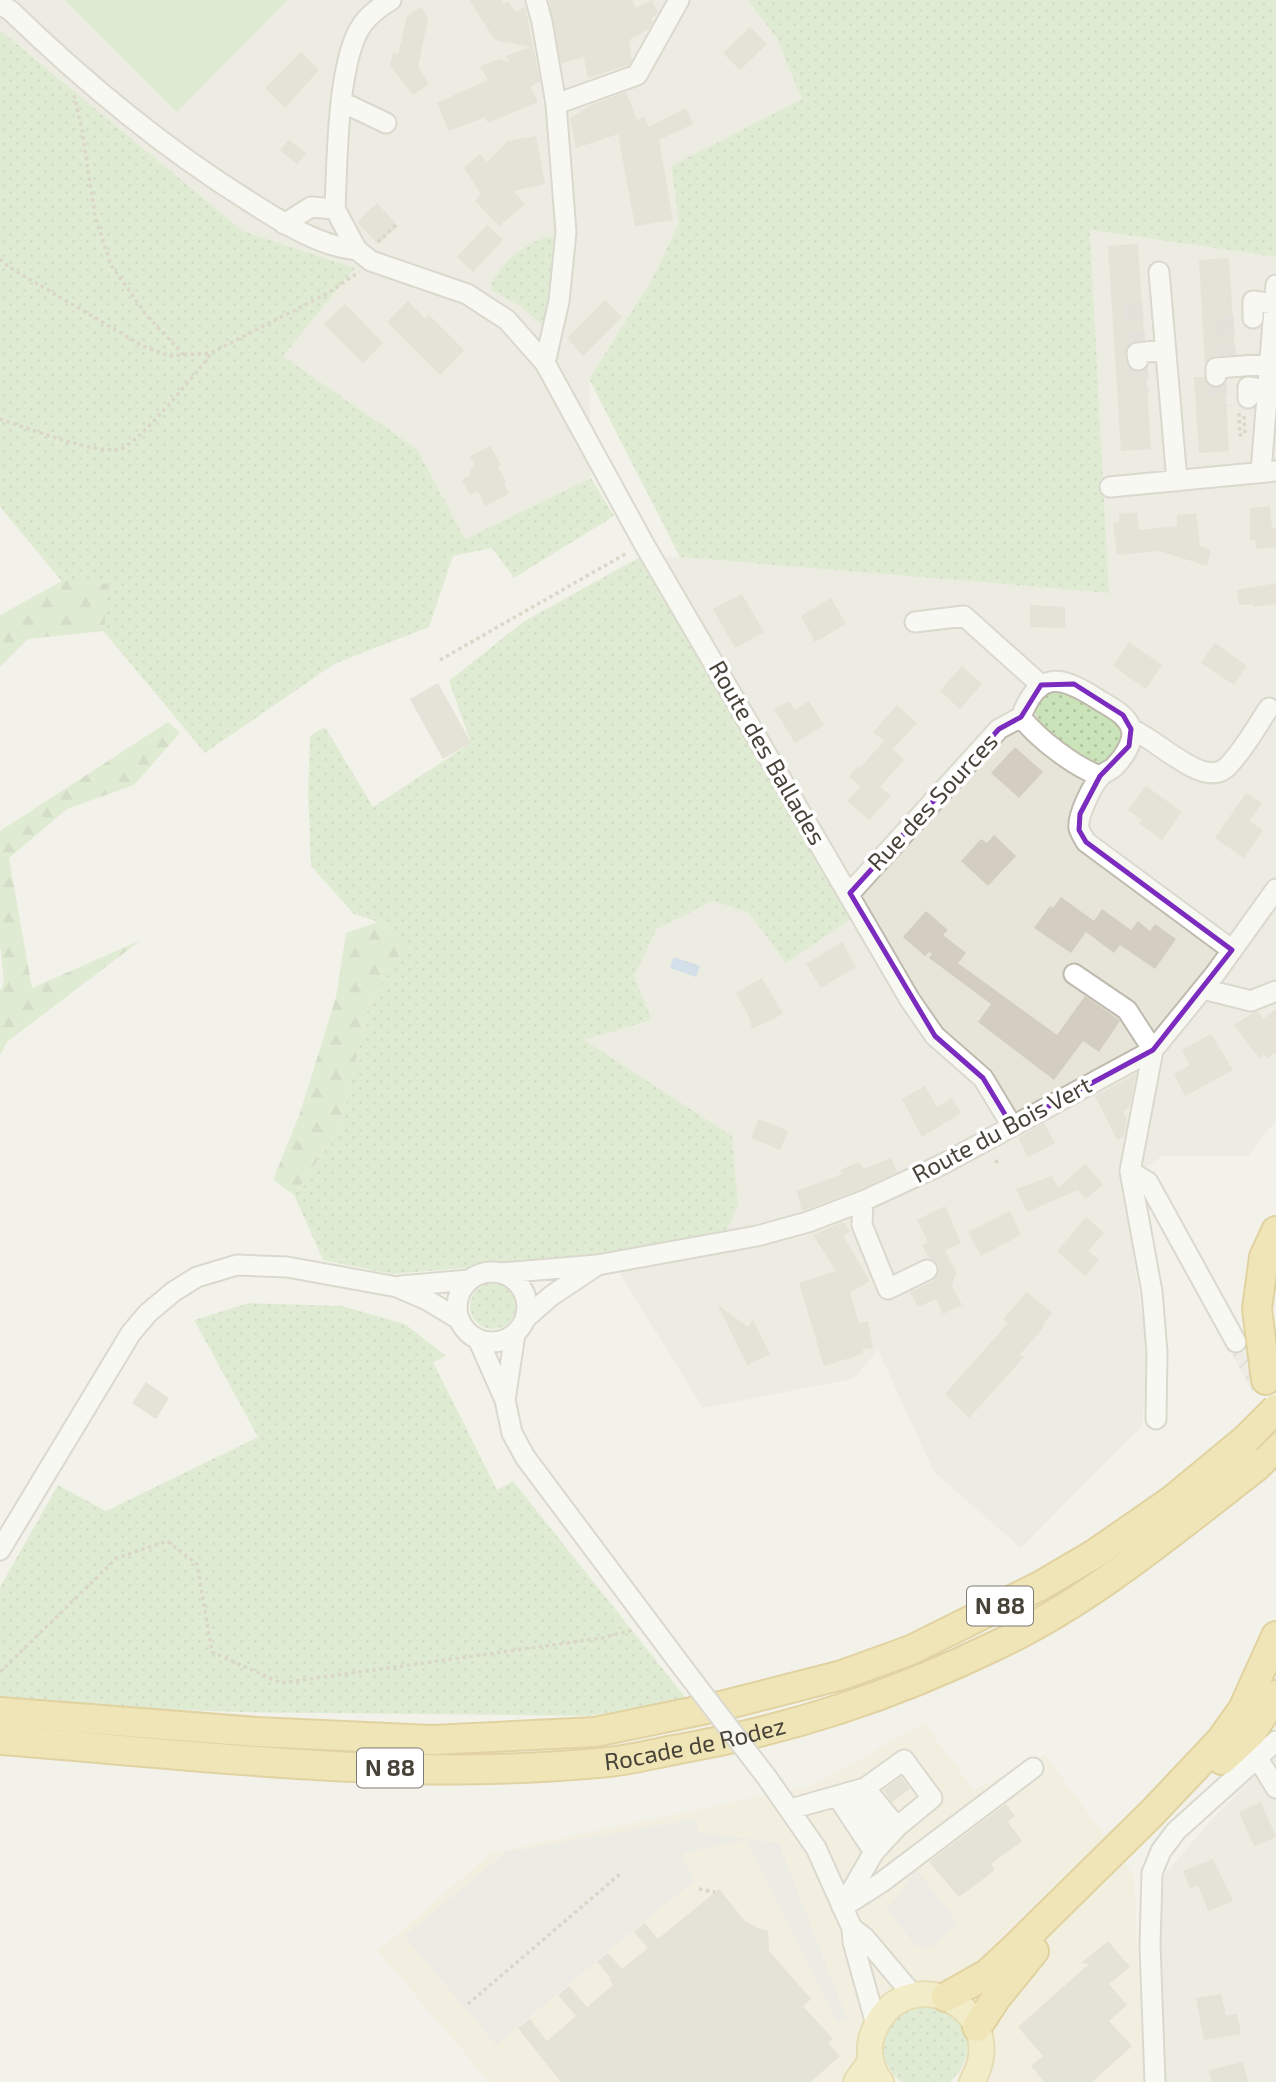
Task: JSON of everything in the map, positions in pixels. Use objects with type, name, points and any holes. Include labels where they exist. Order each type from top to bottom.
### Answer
[{"type":"highway","points":[[1266,1380],[1257,1308],[1264,1257],[1276,1231]]},
{"type":"highway","name":"Rocade de Rodez","points":[[0,1712],[257,1732],[432,1740],[595,1732],[721,1706],[842,1675],[911,1650],[1040,1586],[1096,1553],[1171,1501],[1246,1439],[1276,1409]]},
{"type":"highway","name":"Rocade de Rodez","points":[[0,1740],[236,1760],[446,1771],[609,1762],[743,1738],[865,1702],[999,1645],[1100,1587],[1256,1467],[1276,1447]]},
{"type":"highway","points":[[946,1997],[987,1974],[1014,1950],[1222,1740],[1243,1709],[1276,1636]]},
{"type":"highway","points":[[977,2026],[1025,1961],[1206,1775],[1251,1733],[1276,1695]]},
{"type":"main road","points":[[856,2082],[876,2071],[870,2041],[876,2024],[886,2011],[898,2001],[913,1995],[930,1993],[959,2004],[970,2014],[977,2026],[982,2056],[978,2078]]},
{"type":"street","points":[[364,255],[335,209],[342,102],[351,51],[362,24],[391,0]]},
{"type":"street","points":[[536,0],[556,104],[566,232],[559,301],[545,363]]},
{"type":"street","points":[[556,104],[637,75],[679,0]]},
{"type":"street","name":"Route des Ballades","points":[[10,5],[67,66],[199,170],[284,224],[467,294],[507,320],[545,363],[644,544],[923,1018],[935,1036],[983,1078],[1012,1126]]},
{"type":"street","points":[[342,102],[386,123]]},
{"type":"street","points":[[284,224],[315,227],[335,209]]},
{"type":"street","points":[[1158,272],[1177,481]]},
{"type":"street","points":[[1110,486],[1269,472],[1268,390],[1275,294],[1253,301],[1253,318]]},
{"type":"street","points":[[1137,353],[1166,350]]},
{"type":"street","points":[[1224,368],[1270,364]]},
{"type":"street","points":[[1248,398],[1248,387],[1268,390]]},
{"type":"street","points":[[915,622],[964,616],[1041,685],[1056,681],[1074,684],[1123,715],[1131,729],[1129,746],[1115,767],[1100,776],[1080,814],[1079,830],[1086,842],[1232,950]]},
{"type":"street","name":"Rue des Sources","points":[[850,893],[999,729],[1021,717],[1028,697],[1041,685]]},
{"type":"street","points":[[1131,729],[1144,734],[1195,770],[1210,775],[1226,769],[1269,708]]},
{"type":"street","name":"Rue des Sources","points":[[1021,717],[1032,731],[1088,772],[1100,776]]},
{"type":"street","name":"Route du Bois Vert","points":[[597,1265],[770,1232],[808,1222],[863,1201],[943,1164],[1153,1049],[1203,989],[1276,890]]},
{"type":"street","points":[[1074,974],[1127,1010],[1153,1049],[1130,1171],[1152,1292],[1157,1352],[1156,1419]]},
{"type":"street","points":[[1203,989],[1251,1001],[1276,992]]},
{"type":"street","points":[[1130,1171],[1148,1182],[1236,1342]]},
{"type":"street","points":[[863,1201],[862,1225],[888,1289],[927,1270]]},
{"type":"street","points":[[0,1550],[131,1334],[148,1313],[173,1292],[197,1277],[237,1265],[286,1267],[397,1287],[427,1300],[460,1321]]},
{"type":"street","points":[[597,1265],[478,1274],[461,1289],[457,1299],[460,1321],[464,1328],[478,1339],[505,1399],[512,1433],[525,1457],[791,1809],[816,1848],[852,1928],[853,1942],[876,2024]]},
{"type":"street","points":[[478,1339],[497,1341],[520,1326],[551,1296],[597,1265]]},
{"type":"street","points":[[501,1273],[512,1277],[520,1285],[527,1307],[520,1326],[505,1399]]},
{"type":"street","points":[[397,1287],[469,1280]]},
{"type":"street","points":[[1156,2082],[1150,1945],[1152,1873],[1161,1852],[1176,1831],[1276,1741]]},
{"type":"street","points":[[1257,1757],[1276,1788]]},
{"type":"street","points":[[791,1809],[851,1792],[904,1760],[932,1798],[885,1840],[842,1907]]},
{"type":"street","points":[[842,1907],[902,1876],[1033,1768]]},
{"type":"street","points":[[851,1792],[885,1840]]},
{"type":"street","points":[[851,1792],[885,1840]]},
{"type":"street","points":[[852,1928],[864,1937],[913,1995]]},
{"type":"path","points":[[67,66],[82,130],[95,216],[111,265],[147,316],[185,356]]},
{"type":"path","points":[[378,242],[396,225]]},
{"type":"path","points":[[0,259],[9,267],[143,346],[170,356],[185,356],[211,353],[328,293],[358,273],[364,255]]},
{"type":"path","points":[[0,419],[96,448],[120,449],[135,439],[211,353]]},
{"type":"path","points":[[440,660],[644,544]]},
{"type":"path","points":[[995,1162],[1001,1160]]},
{"type":"path","points":[[0,1672],[117,1558],[167,1541],[197,1564],[212,1652],[281,1682],[602,1638],[651,1624]]},
{"type":"path","points":[[468,2004],[620,1874]]},
{"type":"path","points":[[699,1889],[715,1892]]},
{"type":"highlighted area","points":[[1074,684],[1123,715],[1131,729],[1129,746],[1100,776],[1080,814],[1079,830],[1086,842],[1232,950],[1153,1050],[1012,1126],[983,1078],[935,1036],[850,893],[999,729],[1021,717],[1041,685]]},
{"type":"shaded area","points":[[0,0],[748,0],[777,39],[803,99],[671,166],[679,223],[652,279],[589,379],[591,478],[465,539],[417,449],[283,356],[355,268],[243,231],[0,30]]},
{"type":"shaded area","points":[[1090,230],[1276,257],[1276,1120],[1248,1156],[1163,1156],[1123,1182],[1148,1356],[1142,1426],[1021,1548],[934,1472],[878,1350],[853,1379],[703,1408],[609,1256],[583,1040],[652,1020],[634,976],[657,929],[714,901],[749,913],[786,962],[852,918],[640,557],[680,557],[1109,593]]},
{"type":"shaded area","points":[[1245,1338],[1253,1393],[1228,1347]]},
{"type":"shaded area","points":[[924,1723],[974,1790],[1045,1755],[1134,1875],[1144,2082],[964,2082],[930,2047],[889,2082],[489,2082],[378,1951],[491,1853],[814,1785]]},
{"type":"shaded area","points":[[1276,1755],[1276,2082],[1152,2082],[1163,1876],[1216,1815]]},
{"type":"shaded area","points":[[695,1819],[698,1832],[779,1843],[847,2019],[836,2021],[745,1840],[682,1853],[694,1881],[496,2045],[404,1936],[506,1852]]},
{"type":"shaded area","points":[[916,1869],[959,1924],[931,1947],[916,1946],[887,1910]]},
{"type":"green space","points":[[65,0],[288,0],[177,112]]},
{"type":"green space","points":[[748,0],[1276,0],[1276,257],[1090,230],[1109,593],[680,557],[589,379],[652,279],[679,223],[671,166],[802,99],[777,39]]},
{"type":"green space","points":[[0,30],[243,231],[355,268],[283,356],[417,449],[465,539],[591,478],[614,516],[514,578],[492,548],[453,556],[429,627],[334,664],[205,753],[0,507]]},
{"type":"green space","points":[[552,236],[560,246],[552,300],[542,325],[520,306],[493,291],[491,285],[501,269],[516,254],[534,242]]},
{"type":"green space","points":[[640,557],[852,918],[786,963],[749,913],[713,901],[657,929],[634,976],[652,1020],[584,1040],[732,1136],[738,1205],[727,1230],[609,1256],[392,1274],[323,1260],[294,1195],[341,1126],[369,1003],[403,948],[382,923],[354,914],[311,866],[308,793],[310,736],[325,727],[373,807],[471,743],[449,681],[523,622]]},
{"type":"green space","points":[[62,581],[109,584],[104,631],[28,639],[0,667],[0,615]]},
{"type":"green space","points":[[1060,686],[1109,717],[1122,732],[1122,742],[1106,763],[1089,761],[1042,726],[1034,711],[1044,695]]},
{"type":"green space","points":[[168,722],[180,733],[134,785],[67,809],[9,858],[32,988],[141,940],[7,1042],[0,1055],[0,991],[4,982],[0,944],[0,831]]},
{"type":"green space","points":[[380,921],[404,948],[369,1003],[341,1126],[294,1195],[273,1180],[300,1113],[336,997],[346,933]]},
{"type":"green space","points":[[493,1283],[510,1289],[516,1306],[510,1323],[493,1329],[476,1323],[470,1306],[476,1289]]},
{"type":"green space","points":[[249,1303],[342,1306],[405,1324],[446,1356],[433,1362],[497,1490],[513,1481],[686,1698],[590,1716],[242,1712],[98,1707],[0,1698],[0,1587],[58,1485],[106,1511],[258,1437],[194,1320]]},
{"type":"green space","points":[[931,2004],[950,2013],[962,2025],[967,2042],[965,2059],[950,2082],[901,2082],[887,2064],[883,2042],[885,2032],[897,2014],[910,2007]]},
{"type":"water","points":[[674,957],[700,966],[696,977],[670,968]]},
{"type":"building","points":[[469,0],[501,0],[504,4],[508,1],[516,12],[525,6],[540,81],[530,87],[538,102],[488,123],[485,117],[449,131],[437,103],[488,80],[480,66],[500,59],[510,63],[506,56],[531,47],[495,40]]},
{"type":"building","points":[[549,0],[632,0],[636,8],[652,0],[658,12],[651,19],[653,22],[649,29],[629,40],[632,59],[629,65],[588,78],[584,57],[561,63]]},
{"type":"building","points":[[421,7],[428,19],[418,66],[429,84],[413,95],[390,65],[393,53],[398,55],[407,16]]},
{"type":"building","points":[[750,27],[767,44],[740,70],[723,53]]},
{"type":"building","points":[[301,52],[319,70],[285,108],[265,88]]},
{"type":"building","points":[[626,92],[637,120],[645,117],[649,127],[686,108],[693,124],[659,140],[673,220],[635,226],[618,134],[576,148],[570,118],[593,104]]},
{"type":"building","points":[[536,136],[545,184],[513,191],[525,204],[499,226],[475,201],[481,194],[464,168],[480,154],[487,162],[508,141]]},
{"type":"building","points":[[289,140],[306,153],[297,164],[280,150]]},
{"type":"building","points":[[377,203],[398,226],[378,244],[357,222]]},
{"type":"building","points":[[487,225],[503,240],[473,272],[457,257]]},
{"type":"building","points":[[1138,244],[1144,340],[1129,344],[1125,355],[1128,367],[1133,371],[1146,369],[1151,449],[1121,451],[1108,246]]},
{"type":"building","points":[[1229,258],[1235,354],[1214,356],[1205,363],[1199,260]]},
{"type":"building","points":[[605,300],[622,317],[583,356],[567,338]]},
{"type":"building","points":[[408,301],[425,319],[429,315],[464,350],[440,375],[387,322]]},
{"type":"building","points":[[345,304],[383,343],[363,363],[324,324]]},
{"type":"building","points":[[1194,377],[1204,377],[1209,386],[1215,388],[1225,384],[1229,451],[1199,453]]},
{"type":"building","points":[[490,446],[501,465],[498,467],[509,494],[485,506],[478,491],[470,495],[462,480],[471,475],[469,470],[475,466],[470,456]]},
{"type":"building","points":[[1270,506],[1272,529],[1276,528],[1276,547],[1256,549],[1255,540],[1250,540],[1250,508]]},
{"type":"building","points":[[1137,512],[1139,530],[1177,526],[1177,515],[1196,513],[1200,546],[1211,550],[1207,566],[1160,551],[1117,555],[1113,523],[1119,522],[1119,514]]},
{"type":"building","points":[[1276,583],[1276,604],[1254,607],[1254,604],[1239,605],[1237,590]]},
{"type":"building","points":[[742,594],[764,632],[735,648],[713,609]]},
{"type":"building","points":[[831,598],[846,624],[815,642],[801,616]]},
{"type":"building","points":[[1030,605],[1065,607],[1065,628],[1030,627]]},
{"type":"building","points":[[1129,642],[1162,665],[1146,689],[1113,666]]},
{"type":"building","points":[[1215,643],[1247,666],[1234,685],[1201,663]]},
{"type":"building","points":[[962,666],[982,684],[960,709],[940,691]]},
{"type":"building","points":[[438,683],[471,743],[443,759],[410,699]]},
{"type":"building","points":[[789,701],[795,710],[809,701],[824,725],[795,743],[774,709]]},
{"type":"building","points":[[897,705],[917,723],[893,749],[904,760],[880,787],[891,796],[869,820],[847,801],[861,787],[849,776],[858,766],[860,768],[884,741],[873,732]]},
{"type":"building","points":[[1015,747],[1043,772],[1019,798],[991,773]]},
{"type":"building","points":[[1146,786],[1182,812],[1162,840],[1139,823],[1142,820],[1128,810]]},
{"type":"building","points":[[1246,793],[1262,803],[1249,821],[1263,830],[1244,858],[1215,838]]},
{"type":"building","points":[[994,835],[1016,856],[988,886],[961,861],[981,839],[987,843]]},
{"type":"building","points":[[1061,897],[1094,921],[1102,909],[1131,930],[1138,921],[1150,931],[1155,924],[1176,939],[1155,969],[1120,945],[1114,953],[1086,932],[1071,953],[1034,928],[1050,906],[1053,908]]},
{"type":"building","points":[[926,911],[948,930],[943,935],[966,953],[958,963],[1057,1035],[1085,996],[1118,1019],[1120,1021],[1099,1052],[1083,1041],[1054,1080],[978,1022],[991,1004],[929,958],[932,954],[929,952],[925,956],[903,937]]},
{"type":"building","points":[[842,942],[856,967],[821,988],[806,964]]},
{"type":"building","points":[[762,978],[783,1014],[752,1029],[749,1017],[736,993]]},
{"type":"building","points":[[1276,1009],[1276,1052],[1267,1058],[1264,1054],[1259,1058],[1234,1025],[1253,1013],[1258,1012],[1263,1019]]},
{"type":"building","points":[[1211,1034],[1233,1070],[1185,1096],[1174,1074],[1190,1065],[1182,1050]]},
{"type":"building","points":[[1136,1074],[1130,1106],[1123,1112],[1127,1119],[1124,1136],[1117,1140],[1095,1096]]},
{"type":"building","points":[[925,1086],[937,1107],[952,1098],[961,1113],[922,1137],[902,1099]]},
{"type":"building","points":[[759,1119],[788,1131],[780,1150],[751,1138]]},
{"type":"building","points":[[1044,1123],[1055,1143],[1028,1157],[1018,1138]]},
{"type":"building","points":[[891,1158],[897,1172],[802,1211],[797,1191],[842,1174],[840,1170],[859,1162],[864,1169]]},
{"type":"building","points":[[1085,1164],[1103,1184],[1086,1199],[1078,1190],[1027,1212],[1016,1189],[1052,1176],[1058,1188]]},
{"type":"building","points":[[945,1206],[961,1243],[945,1250],[956,1272],[952,1286],[962,1305],[943,1314],[936,1299],[918,1307],[910,1292],[933,1281],[939,1272],[938,1264],[929,1258],[922,1245],[928,1242],[917,1220]]},
{"type":"building","points":[[1010,1211],[1021,1235],[981,1256],[968,1232]]},
{"type":"building","points":[[1086,1217],[1104,1233],[1088,1251],[1099,1260],[1085,1276],[1057,1251]]},
{"type":"building","points":[[843,1222],[850,1231],[843,1236],[870,1281],[850,1293],[859,1323],[868,1321],[873,1348],[863,1349],[863,1354],[824,1366],[799,1283],[836,1271],[813,1235]]},
{"type":"building","points":[[1027,1292],[1052,1313],[1044,1327],[1020,1354],[1024,1357],[969,1418],[945,1394],[1008,1323],[1003,1319]]},
{"type":"building","points":[[718,1305],[748,1327],[753,1320],[770,1354],[747,1365]]},
{"type":"building","points":[[146,1382],[169,1398],[156,1419],[132,1403]]},
{"type":"building","points":[[901,1777],[910,1789],[892,1802],[883,1790]]},
{"type":"building","points":[[1261,1802],[1276,1837],[1254,1846],[1239,1812]]},
{"type":"building","points":[[1006,1804],[1015,1816],[1008,1822],[1022,1841],[991,1864],[995,1870],[959,1897],[929,1862]]},
{"type":"building","points":[[1213,1859],[1233,1901],[1208,1911],[1198,1885],[1190,1888],[1183,1871]]},
{"type":"building","points":[[719,1889],[745,1921],[768,1931],[769,1951],[811,1999],[803,2006],[833,2039],[828,2043],[840,2056],[811,2082],[561,2082],[518,2028],[530,2019],[547,2041],[576,2016],[558,1995],[569,1986],[587,2007],[613,1985],[609,1979],[611,1978],[597,1962],[608,1953],[622,1969],[648,1948],[634,1932],[645,1923],[658,1939]]},
{"type":"building","points":[[1108,1941],[1130,1967],[1109,1984],[1127,2005],[1109,2021],[1132,2046],[1092,2082],[1044,2082],[1031,2066],[1043,2056],[1018,2027],[1089,1964],[1081,1963]]},
{"type":"building","points":[[1221,1994],[1226,2016],[1237,2014],[1241,2034],[1204,2040],[1196,1998]]},
{"type":"building","points":[[1243,2062],[1248,2082],[1212,2082],[1209,2070]]},
{"type":"tunnel","points":[[1133,303],[1136,346]]},
{"type":"tunnel","points":[[1224,317],[1227,360]]},
{"type":"tunnel","points":[[1138,360],[1140,392]]},
{"type":"tunnel","points":[[1216,376],[1219,407]]}]
